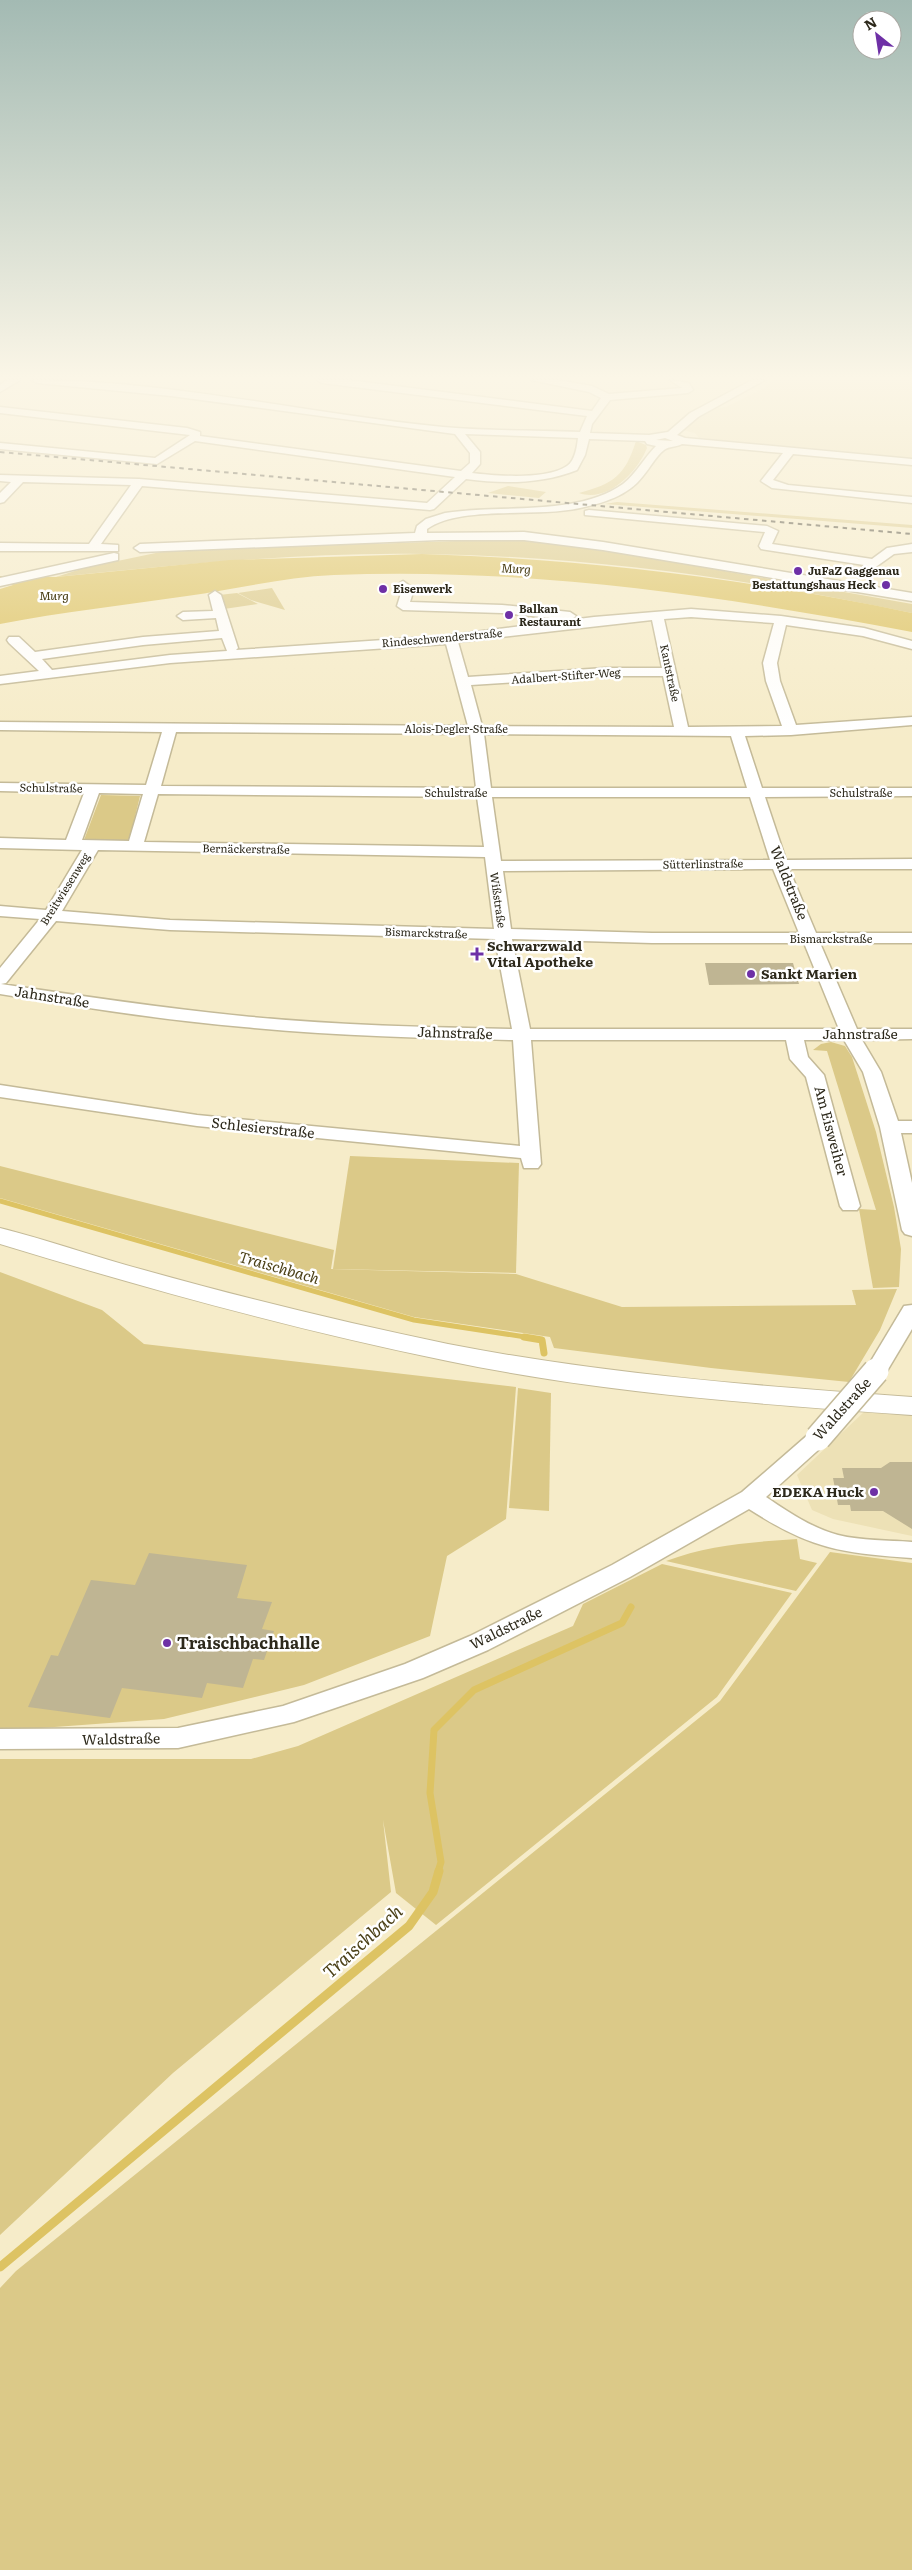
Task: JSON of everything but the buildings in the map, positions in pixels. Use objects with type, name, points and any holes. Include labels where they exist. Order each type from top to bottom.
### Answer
[{"type":"main road","points":[[0,1236],[134,1276],[303,1320],[450,1352],[594,1376],[718,1392],[912,1406]]},
{"type":"street","points":[[93,547],[126,500]]},
{"type":"street","points":[[336,500],[425,508],[433,506],[439,500]]},
{"type":"street","points":[[421,536],[423,525],[445,517],[479,512],[556,509],[597,500]]},
{"type":"street","points":[[589,513],[767,529],[772,531],[765,546],[874,563]]},
{"type":"street","points":[[439,536],[437,525],[445,517]]},
{"type":"street","points":[[0,582],[93,563],[142,550],[421,536],[501,535],[544,538],[796,579],[830,582],[912,597]]},
{"type":"street","points":[[0,547],[68,549],[118,555],[142,550]]},
{"type":"street","points":[[68,549],[93,547],[118,555]]},
{"type":"street","points":[[830,582],[852,578],[891,551],[912,548]]},
{"type":"street","points":[[403,585],[408,589],[403,606],[519,610],[591,618],[594,621]]},
{"type":"street","points":[[215,596],[232,653]]},
{"type":"street","name":"Rindeschwenderstraße","points":[[0,680],[232,653],[451,639],[594,621],[699,613],[781,620],[864,632],[912,645]]},
{"type":"street","points":[[183,616],[220,614]]},
{"type":"street","name":"Kantstraße","points":[[657,615],[682,731]]},
{"type":"street","points":[[781,620],[770,663],[773,681],[791,731]]},
{"type":"street","points":[[88,631],[101,646]]},
{"type":"street","points":[[32,656],[101,646],[226,634]]},
{"type":"street","name":"Wißstraße","points":[[451,639],[476,729],[503,935],[522,1036],[530,1159]]},
{"type":"street","points":[[14,640],[48,673]]},
{"type":"street","name":"Adalbert-Stifter-Weg","points":[[462,682],[597,672],[669,672]]},
{"type":"street","name":"Alois-Degler-Straße","points":[[0,726],[737,732],[791,731],[849,724],[912,721]]},
{"type":"street","points":[[135,847],[170,728]]},
{"type":"street","name":"Waldstraße","points":[[737,732],[779,864],[850,1034],[872,1072],[890,1127],[912,1230]]},
{"type":"street","name":"Schulstraße","points":[[0,787],[483,793],[912,792]]},
{"type":"street","name":"Breitwiesenweg","points":[[72,846],[93,788]]},
{"type":"street","name":"Bernäckerstraße","points":[[0,843],[493,859]]},
{"type":"street","name":"Breitwiesenweg","points":[[0,979],[51,916],[92,846]]},
{"type":"street","name":"Sütterlinstraße","points":[[493,859],[779,864],[912,864]]},
{"type":"street","name":"Bismarckstraße","points":[[0,911],[170,925],[503,935],[811,939],[912,938]]},
{"type":"street","name":"Jahnstraße","points":[[0,989],[193,1015],[322,1028],[522,1036],[793,1033],[912,1034]]},
{"type":"street","name":"Am Eisweiher","points":[[793,1033],[798,1059],[815,1075],[850,1206]]},
{"type":"street","name":"Schlesierstraße","points":[[0,1091],[170,1118],[530,1159]]},
{"type":"street","points":[[890,1127],[912,1127]]},
{"type":"street","name":"Waldstraße","points":[[0,1739],[178,1738],[285,1715],[414,1671],[479,1643],[621,1571],[750,1498],[818,1438],[876,1371],[894,1345],[912,1311]]},
{"type":"street","points":[[750,1498],[792,1525],[840,1544],[912,1550]]},
{"type":"shaded area","points":[[617,502],[912,525],[912,528],[605,504]]},
{"type":"shaded area","points":[[511,539],[588,547],[912,604],[912,613],[730,580],[546,559],[484,556],[377,554],[285,557],[56,577],[84,568],[170,550],[388,541],[371,544]]},
{"type":"shaded area","points":[[272,588],[285,610],[251,600],[238,593]]},
{"type":"shaded area","points":[[237,593],[258,604],[224,609],[219,595]]},
{"type":"shaded area","points":[[101,795],[140,796],[129,842],[84,840]]},
{"type":"shaded area","points":[[831,1042],[845,1046],[852,1057],[876,1132],[894,1207],[901,1249],[899,1287],[873,1288],[859,1209],[876,1210],[827,1051],[813,1050],[821,1044]]},
{"type":"shaded area","points":[[350,1156],[519,1163],[516,1273],[333,1269]]},
{"type":"shaded area","points":[[0,1166],[334,1250],[331,1269],[516,1274],[622,1307],[856,1305],[852,1290],[897,1289],[880,1330],[849,1382],[711,1368],[554,1348],[550,1337],[414,1317],[0,1198]]},
{"type":"shaded area","points":[[0,1272],[102,1310],[144,1344],[516,1387],[506,1519],[447,1556],[430,1636],[304,1685],[164,1719],[0,1731]]},
{"type":"shaded area","points":[[518,1388],[551,1393],[549,1511],[509,1508]]},
{"type":"shaded area","points":[[864,1412],[912,1415],[912,1536],[833,1519],[812,1510],[797,1475]]},
{"type":"shaded area","points":[[797,1539],[800,1559],[817,1563],[796,1591],[666,1561],[714,1548]]},
{"type":"shaded area","points":[[830,1552],[912,1563],[912,2570],[0,2570],[0,2288],[16,2271],[720,1701]]},
{"type":"shaded area","points":[[662,1564],[792,1593],[717,1697],[436,1925],[396,1893],[383,1820],[391,1892],[173,2073],[0,2235],[0,1759],[251,1759],[298,1746],[573,1626],[583,1604]]},
{"type":"water","name":"Murg","points":[[422,554],[607,566],[790,590],[912,613],[912,632],[769,607],[624,587],[479,575],[406,574],[334,575],[297,578],[0,624],[0,589],[13,585],[0,584],[0,576],[56,577],[230,560]]},
{"type":"waterway","name":"Traischbach","points":[[0,1201],[414,1320],[532,1338]]},
{"type":"waterway","name":"Traischbach","points":[[524,1337],[542,1340],[544,1353]]},
{"type":"waterway","name":"Traischbach","points":[[438,1872],[441,1862],[430,1793],[434,1730],[474,1690],[622,1623],[631,1607]]},
{"type":"waterway","name":"Traischbach","points":[[0,2267],[409,1926],[433,1892],[439,1871]]},
{"type":"railway","points":[[533,500],[912,534]]},
{"type":"place","name":"JuFaZ Gaggenau","points":[[798,571]]},
{"type":"place","name":"Bestattungshaus Heck","points":[[886,585]]},
{"type":"place","name":"Eisenwerk","points":[[383,589]]},
{"type":"place","name":"Balkan Restaurant","points":[[509,615]]},
{"type":"place","name":"Schwarzwald Vital Apotheke","points":[[477,954]]},
{"type":"place","name":"Sankt Marien","points":[[751,974]]},
{"type":"place","name":"EDEKA Huck","points":[[874,1492]]},
{"type":"place","name":"Traischbachhalle","points":[[167,1643]]}]
